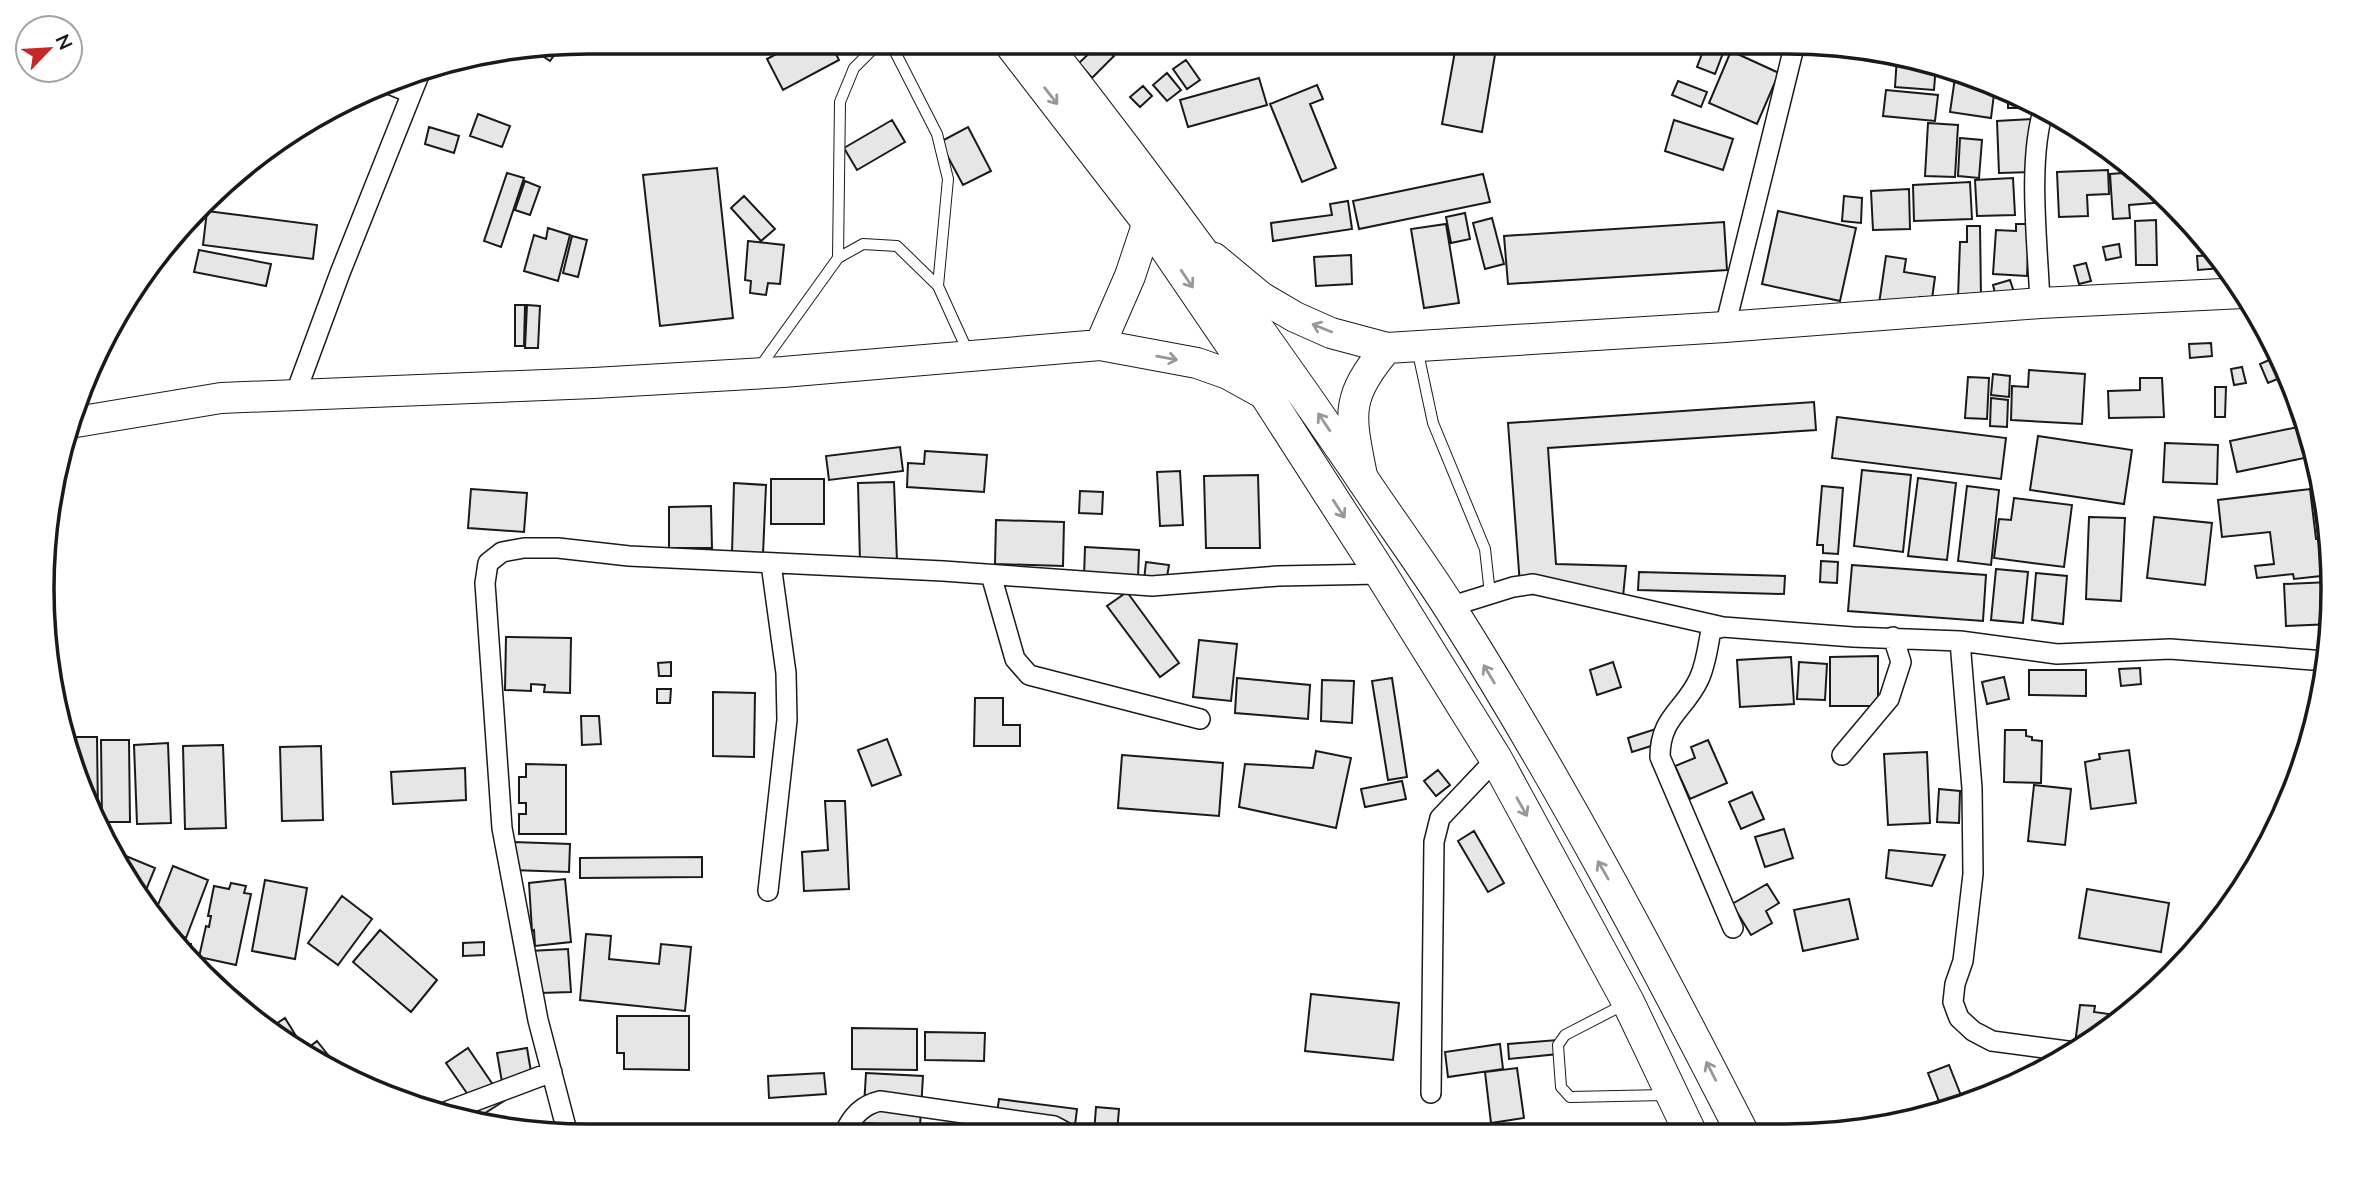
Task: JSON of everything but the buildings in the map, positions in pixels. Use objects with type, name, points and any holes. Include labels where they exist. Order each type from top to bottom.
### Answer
[{"type":"highway","points":[[1018,54],[1148,222],[1266,395],[1381,574],[1496,759],[1628,1002],[1686,1124]]},
{"type":"highway","points":[[1051,54],[1198,244],[1449,607],[1529,740],[1652,956],[1738,1124]]},
{"type":"main road","points":[[1100,345],[1130,276],[1148,222]]},
{"type":"main road","points":[[1198,244],[1261,297],[1295,317],[1331,333],[1387,348],[1725,327],[2040,303],[2232,294]]},
{"type":"main road","points":[[82,421],[221,398],[755,374],[1100,345],[1197,363],[1228,374],[1266,395]]},
{"type":"main road","points":[[1364,481],[1352,423],[1356,394],[1366,372],[1387,348]]},
{"type":"street","points":[[1725,327],[1792,54]]},
{"type":"street","points":[[295,395],[415,84]]},
{"type":"street","points":[[401,89],[411,93]]},
{"type":"street","points":[[2040,303],[2035,185],[2041,119]]},
{"type":"street","points":[[565,1123],[538,1020],[502,828],[485,597],[488,563],[502,552],[524,548],[558,548],[629,556],[1152,586],[1278,576],[1381,574]]},
{"type":"street","points":[[768,891],[787,720],[786,673],[771,564]]},
{"type":"street","points":[[991,575],[1015,659],[1029,675],[1200,719]]},
{"type":"street","points":[[1449,607],[1533,584],[1723,627],[1853,637],[1959,641],[2057,654],[2170,649],[2316,660]]},
{"type":"street","points":[[1723,627],[1711,630],[1700,677],[1663,730],[1660,757],[1734,928]]},
{"type":"street","points":[[1842,755],[1889,699],[1900,662],[1893,637]]},
{"type":"street","points":[[1959,641],[1972,788],[1973,874],[1963,961],[1955,984],[1953,1002],[1959,1018],[1973,1031],[1992,1041],[2057,1050]]},
{"type":"street","points":[[1431,1093],[1434,842],[1440,818],[1496,759]]},
{"type":"street","points":[[458,1107],[552,1072]]},
{"type":"street","points":[[848,1124],[869,1103],[880,1101],[1040,1124]]},
{"type":"lane","points":[[838,258],[840,102],[854,68],[868,54]]},
{"type":"lane","points":[[896,54],[937,134],[948,179],[938,286]]},
{"type":"lane","points":[[755,374],[838,258],[863,244],[897,246],[938,286],[969,356]]},
{"type":"lane","points":[[1417,346],[1433,423],[1485,549],[1490,594]]},
{"type":"lane","points":[[1628,1002],[1564,1035],[1558,1045],[1561,1087],[1570,1097],[1671,1095]]}]
